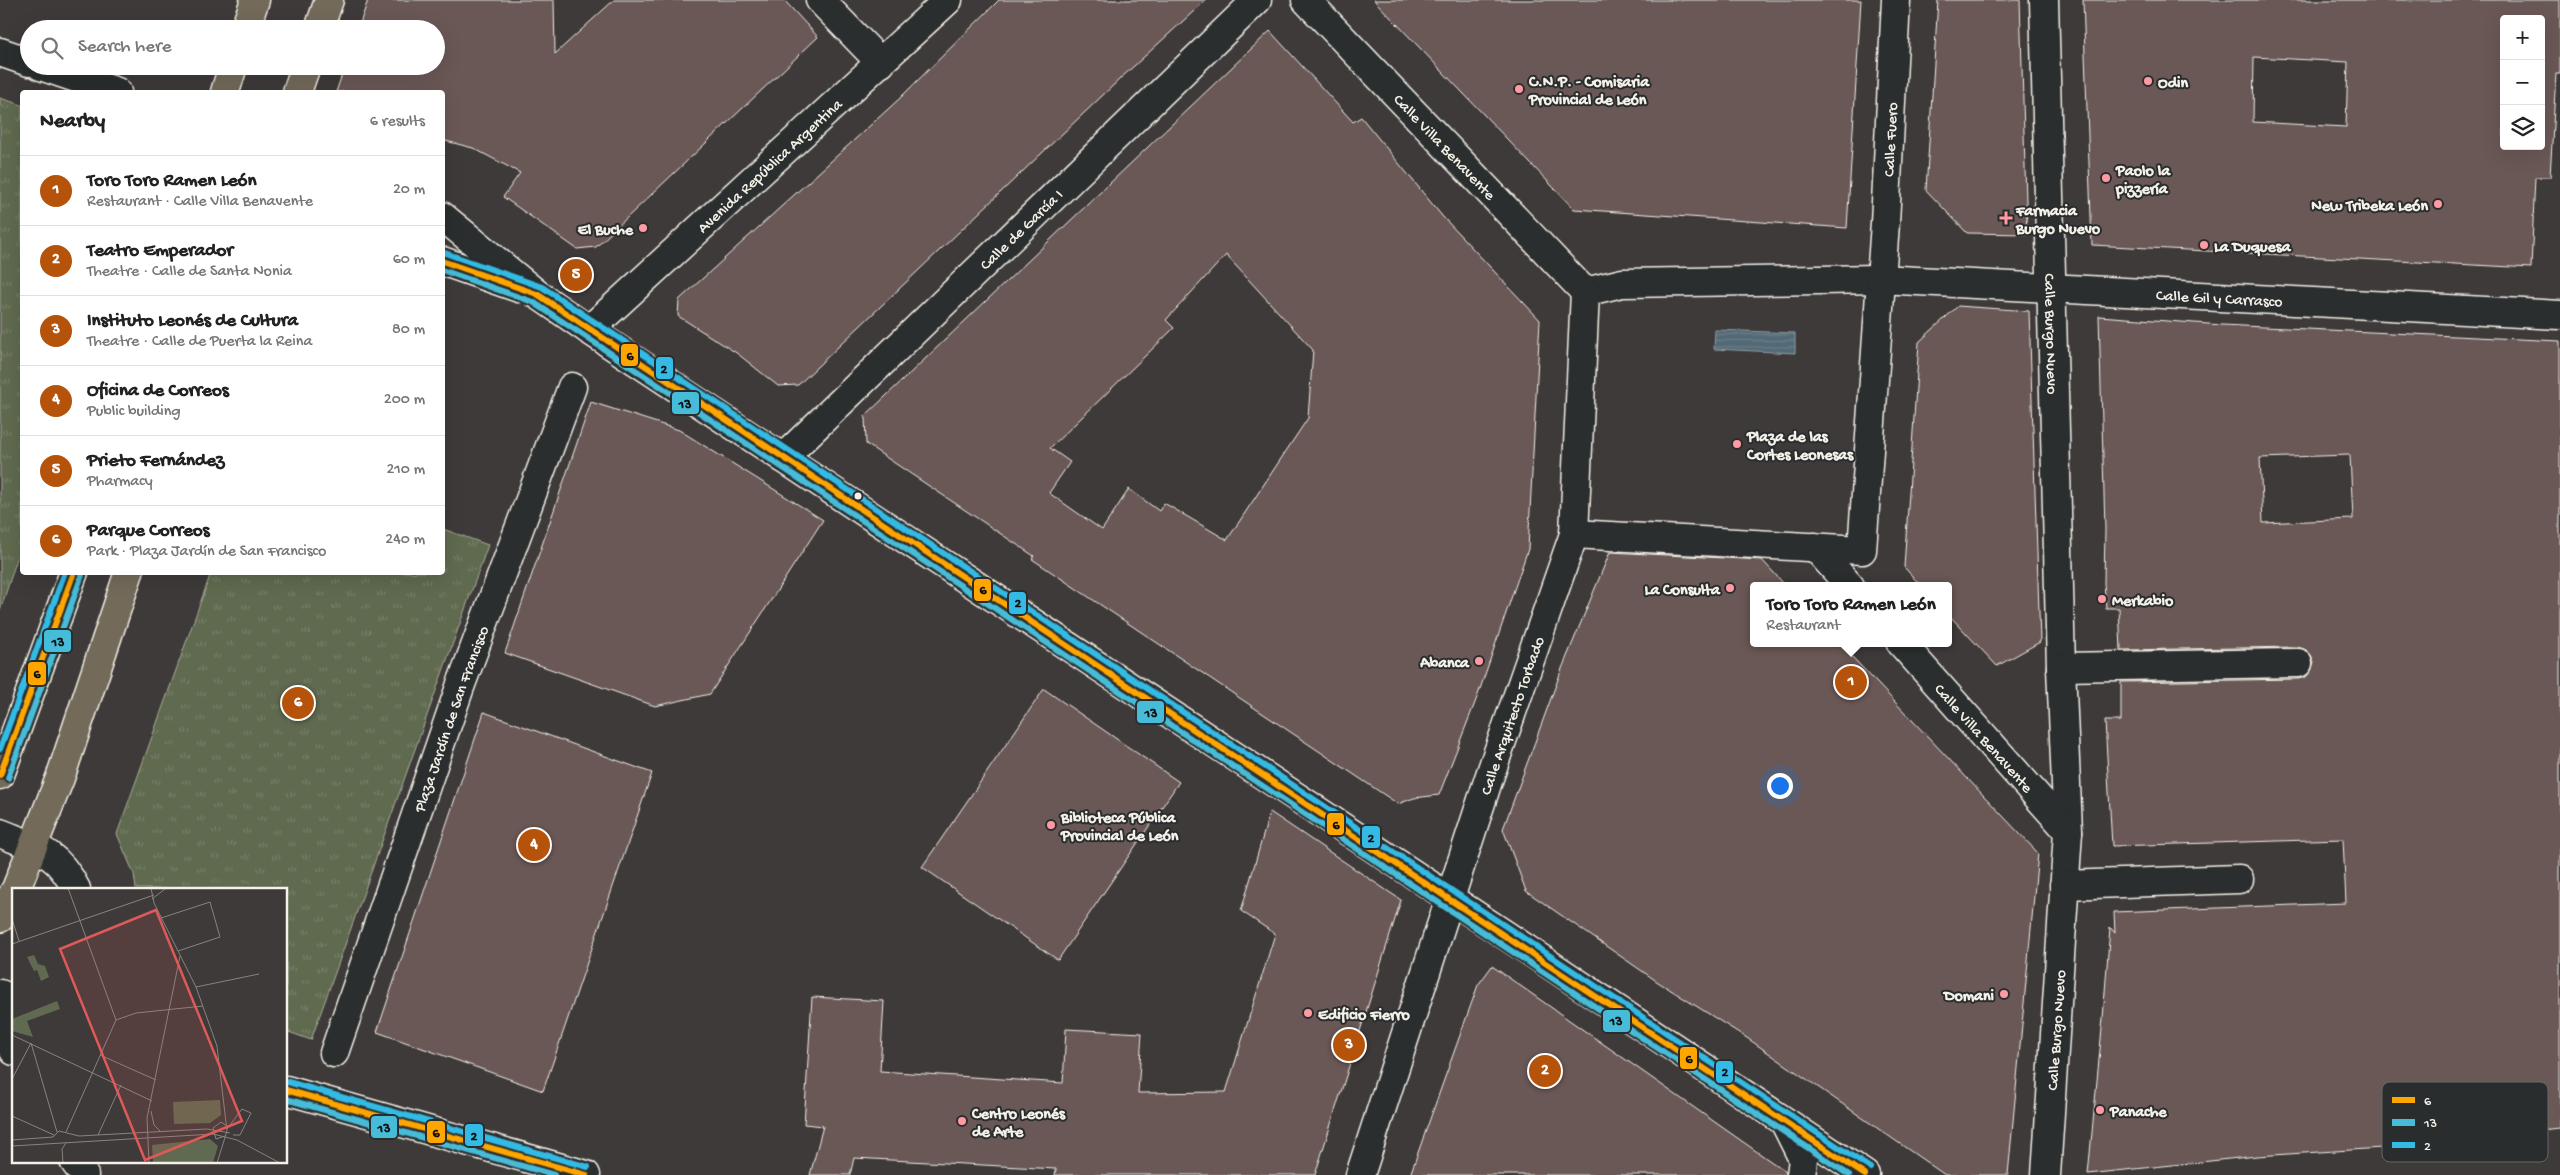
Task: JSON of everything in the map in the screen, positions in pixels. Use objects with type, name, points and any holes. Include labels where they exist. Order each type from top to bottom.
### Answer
[{"type":"main road","points":[[248,20],[255,0]]},
{"type":"main road","points":[[322,20],[329,0]]},
{"type":"main road","points":[[227,90],[231,75]]},
{"type":"main road","points":[[298,90],[303,75]]},
{"type":"main road","points":[[0,775],[73,575]]},
{"type":"main road","points":[[16,888],[60,778],[128,575]]},
{"type":"main road","points":[[0,918],[12,896]]},
{"type":"street","points":[[820,0],[881,63]]},
{"type":"street","name":"Avenida República Argentina","points":[[589,330],[948,0]]},
{"type":"street","name":"Calle de García I","points":[[783,458],[1257,0]]},
{"type":"street","name":"Calle Villa Benavente","points":[[1306,0],[1585,292]]},
{"type":"street","name":"Calle Fuero","points":[[1880,279],[1896,0]]},
{"type":"street","name":"Calle Burgo Nuevo","points":[[2044,0],[2068,831],[2046,1175]]},
{"type":"street","points":[[0,52],[20,59]]},
{"type":"street","points":[[67,75],[111,90]]},
{"type":"street","points":[[445,218],[537,294],[589,330],[1450,898],[1865,1175]]},
{"type":"street","points":[[445,262],[537,294]]},
{"type":"street","points":[[1880,279],[1862,550],[1574,534],[1585,292],[1622,283],[1880,279]]},
{"type":"street","name":"Calle Gil y Carrasco","points":[[1880,279],[2560,315]]},
{"type":"street","name":"Plaza Jardín de San Francisco","points":[[334,1053],[460,687],[572,387]]},
{"type":"street","name":"Calle Arquitecto Torbado","points":[[1360,1175],[1450,898],[1574,534]]},
{"type":"street","points":[[1815,547],[1846,582]]},
{"type":"street","name":"Calle Villa Benavente","points":[[1905,647],[2068,831]]},
{"type":"street","points":[[2062,667],[2298,663]]},
{"type":"street","points":[[0,833],[48,853],[67,870],[76,888]]},
{"type":"street","points":[[2064,885],[2238,879]]},
{"type":"street","points":[[8,1003],[12,1035]]},
{"type":"street","points":[[288,1090],[321,1098],[586,1175]]},
{"type":"street","points":[[1785,1123],[1803,1159],[1801,1175]]},
{"type":"street","points":[[75,1162],[84,1175]]},
{"type":"green space","points":[[0,98],[20,104],[20,549],[0,611]]},
{"type":"green space","points":[[445,530],[488,545],[311,1040],[288,1032],[288,888],[136,888],[134,874],[117,834],[210,575],[445,575]]},
{"type":"water","points":[[1715,330],[1795,333],[1795,353],[1714,349]]},
{"type":"building","points":[[368,0],[554,0],[555,54],[614,0],[784,0],[818,37],[596,247],[577,249],[503,197],[520,173],[473,148],[445,141],[445,90],[337,90],[342,75],[445,75],[445,20],[361,20]]},
{"type":"building","points":[[999,0],[1206,0],[1122,77],[798,385],[778,386],[738,354],[678,316],[679,300],[898,100]]},
{"type":"building","points":[[1374,0],[1861,0],[1847,228],[1574,209]]},
{"type":"building","points":[[1938,0],[2020,0],[2027,234],[1967,233],[1926,190]]},
{"type":"building","points":[[2083,0],[2560,0],[2560,74],[2556,74],[2550,177],[2535,177],[2531,268],[2092,245]],"holes":[[[2254,57],[2348,62],[2346,127],[2253,122]]]},
{"type":"building","points":[[1270,31],[1353,122],[1361,117],[1442,216],[1540,320],[1528,549],[1478,695],[1439,795],[1414,798],[1398,804],[1032,559],[1034,556],[866,444],[865,416]],"holes":[[[1226,255],[1313,350],[1308,418],[1227,540],[1164,503],[1159,511],[1129,489],[1102,530],[1049,493],[1070,462],[1050,448],[1174,328],[1166,320]]]},
{"type":"building","points":[[1958,306],[2029,311],[2040,642],[1997,666],[1952,618],[1952,582],[1917,582],[1904,567],[1919,342]]},
{"type":"building","points":[[2099,316],[2222,325],[2560,341],[2560,1128],[2548,1129],[2548,1082],[2382,1082],[2382,1148],[2257,1156],[2088,1174],[2110,927],[2115,933],[2114,912],[2346,903],[2343,839],[2112,846],[2105,721],[2121,721],[2121,682],[2298,679],[2306,677],[2311,671],[2314,662],[2306,650],[2298,647],[2121,650],[2119,608],[2106,608],[2104,583],[2105,529]],"holes":[[[2350,455],[2353,519],[2263,523],[2260,458]]]},
{"type":"building","points":[[591,402],[679,430],[823,520],[710,694],[655,706],[505,653]]},
{"type":"building","points":[[1610,552],[1762,560],[1782,582],[1750,582],[1750,647],[1843,647],[2038,853],[2008,1175],[1945,1175],[1747,1038],[1658,982],[1526,891],[1503,829],[1561,671]]},
{"type":"building","name":"Biblioteca Pública Provincial de León","points":[[1044,689],[1179,782],[1058,960],[922,867]]},
{"type":"building","points":[[484,712],[652,773],[543,1091],[377,1032]]},
{"type":"building","points":[[1270,812],[1401,900],[1315,1175],[1055,1175],[1056,1169],[854,1158],[850,1175],[810,1175],[823,1126],[804,1124],[812,997],[884,1001],[880,1071],[1063,1083],[1066,1029],[1142,1033],[1138,1093],[1226,1092],[1275,934],[1241,911]]},
{"type":"building","points":[[1492,966],[1786,1172],[1786,1175],[1410,1175],[1478,985]]},
{"type":"transit line","name":"2","points":[[445,253],[542,287],[1870,1168]]},
{"type":"transit line","name":"6","points":[[445,262],[537,294],[1865,1175]]},
{"type":"transit line","name":"13","points":[[445,271],[533,302],[1849,1175]]},
{"type":"transit line","name":"2","points":[[0,749],[64,575]]},
{"type":"transit line","name":"6","points":[[0,775],[73,575]]},
{"type":"transit line","name":"13","points":[[8,778],[82,575]]},
{"type":"transit line","name":"2","points":[[288,1082],[588,1167]]},
{"type":"transit line","name":"6","points":[[288,1091],[586,1175]]},
{"type":"transit line","name":"13","points":[[288,1100],[554,1175]]},
{"type":"place","name":"Odin","points":[[2148,81]]},
{"type":"place","name":"C.N.P. - Comisaria Provincial de León","points":[[1519,89]]},
{"type":"place","name":"Paolo la pizzería","points":[[2106,178]]},
{"type":"place","name":"New Tribeka León","points":[[2438,204]]},
{"type":"place","name":"Farmacia Burgo Nuevo","points":[[2006,218]]},
{"type":"place","name":"El Buche","points":[[643,228]]},
{"type":"place","name":"La Duquesa","points":[[2204,245]]},
{"type":"place","name":"Prieto Fernández","points":[[576,275]]},
{"type":"place","name":"Plaza de las Cortes Leonesas","points":[[1737,444]]},
{"type":"place","name":"La Consulta","points":[[1730,588]]},
{"type":"place","name":"Merkabio","points":[[2102,599]]},
{"type":"place","name":"Abanca","points":[[1479,661]]},
{"type":"place","name":"Toro Toro Ramen León","points":[[1851,682]]},
{"type":"place","name":"Parque Correos","points":[[298,703]]},
{"type":"place","name":"Biblioteca Pública Provincial de León","points":[[1051,825]]},
{"type":"place","name":"Oficina de Correos","points":[[534,845]]},
{"type":"place","name":"Domani","points":[[2004,994]]},
{"type":"place","name":"Edificio Fierro","points":[[1308,1013]]},
{"type":"place","name":"Instituto Leonés de Cultura","points":[[1349,1045]]},
{"type":"place","name":"Teatro Emperador","points":[[1545,1071]]},
{"type":"place","name":"Panache","points":[[2100,1110]]},
{"type":"place","name":"Centro Leonés de Arte","points":[[962,1121]]}]
